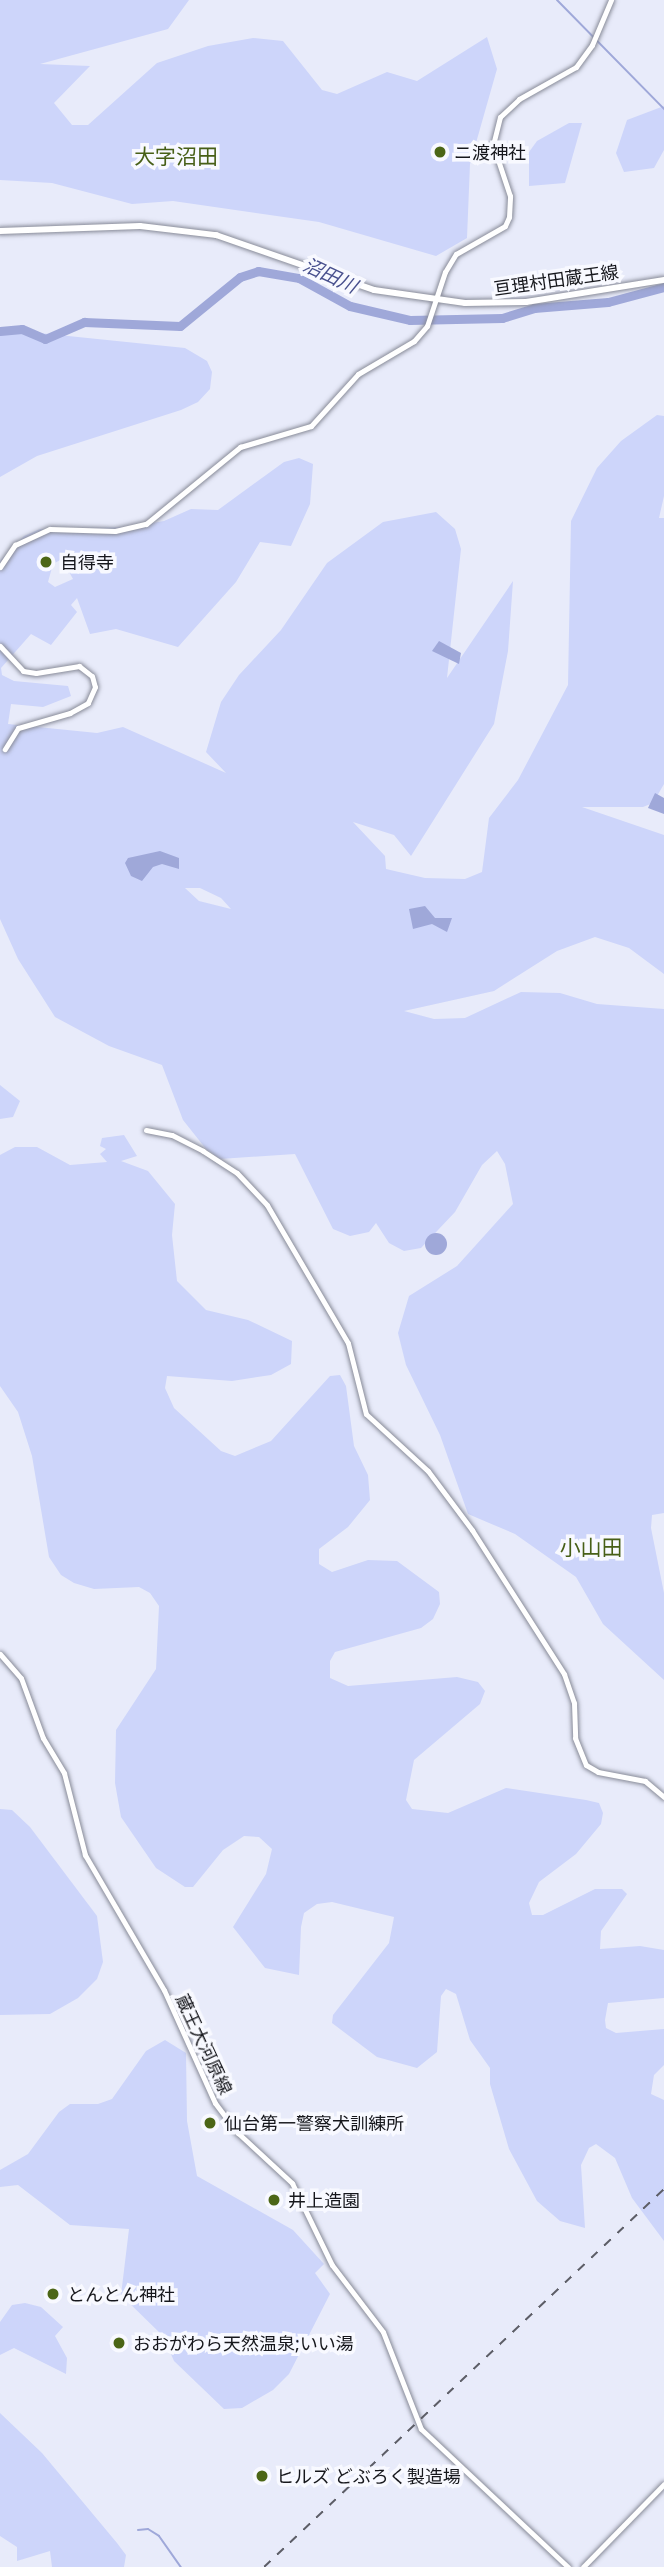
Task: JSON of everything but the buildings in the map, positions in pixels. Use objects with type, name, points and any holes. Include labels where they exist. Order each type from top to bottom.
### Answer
[{"type":"main road","name":"亘理村田蔵王線","points":[[0,231],[140,226],[216,235],[348,283],[435,300],[511,303],[664,280]]},
{"type":"street","points":[[0,567],[15,545],[50,529],[115,531],[146,524],[240,447],[311,426],[358,374],[414,341],[427,326],[435,300],[456,254],[505,226],[509,217],[510,196],[493,145],[500,117],[519,99],[576,67],[593,45],[611,0]]},
{"type":"street","points":[[0,646],[23,671],[36,673],[79,666],[92,676],[95,687],[88,703],[70,713],[18,728],[5,749]]},
{"type":"street","points":[[146,1130],[172,1135],[204,1151],[237,1173],[267,1205],[348,1343],[366,1414],[428,1471],[472,1530],[565,1674],[574,1703],[575,1738],[586,1765],[598,1772],[645,1781],[664,1797]]},
{"type":"street","name":"蔵王大河原線","points":[[0,1654],[21,1678],[43,1738],[64,1773],[85,1855],[164,1990],[215,2103],[238,2133],[292,2183],[332,2265],[383,2332],[421,2429],[568,2567]]},
{"type":"street","points":[[583,2567],[664,2484]]},
{"type":"shaded area","points":[[0,0],[189,0],[168,29],[40,64],[90,66],[54,103],[72,125],[88,125],[157,63],[208,46],[253,38],[283,41],[322,90],[337,94],[387,72],[417,81],[487,37],[497,69],[470,164],[467,238],[436,256],[319,222],[173,201],[132,204],[52,183],[0,180]]},
{"type":"shaded area","points":[[664,106],[664,150],[654,168],[624,172],[616,153],[627,120]]},
{"type":"shaded area","points":[[569,123],[582,123],[565,183],[529,186],[529,152],[537,141]]},
{"type":"shaded area","points":[[0,329],[185,348],[207,361],[212,372],[210,389],[198,402],[181,410],[37,456],[0,477]]},
{"type":"shaded area","points":[[657,415],[664,416],[664,496],[659,518],[664,518],[664,784],[653,803],[643,807],[582,807],[664,835],[664,974],[629,948],[595,937],[557,951],[494,991],[404,1011],[434,1019],[465,1018],[521,992],[560,993],[597,1004],[664,1009],[664,1513],[652,1515],[651,1528],[664,1593],[664,1680],[603,1624],[576,1577],[515,1534],[468,1514],[440,1435],[406,1365],[398,1333],[409,1296],[457,1266],[513,1204],[505,1164],[497,1151],[482,1165],[455,1212],[421,1248],[404,1251],[389,1243],[376,1223],[369,1232],[350,1236],[333,1229],[295,1154],[220,1159],[206,1149],[183,1120],[162,1065],[109,1046],[55,1017],[18,959],[0,919],[0,561],[24,536],[40,529],[129,527],[164,521],[191,509],[218,510],[284,462],[299,458],[313,464],[310,504],[291,546],[260,542],[236,582],[178,647],[116,629],[90,634],[77,598],[71,605],[77,612],[51,645],[31,634],[1,668],[2,675],[14,681],[68,686],[71,696],[43,707],[11,704],[8,724],[97,733],[123,727],[226,773],[206,752],[221,702],[239,675],[281,630],[327,563],[383,522],[436,512],[455,529],[461,549],[447,678],[513,581],[508,651],[494,724],[411,856],[394,835],[353,822],[385,856],[386,869],[425,878],[465,879],[482,872],[489,818],[518,780],[568,685],[571,521],[597,468],[621,441]],"holes":[[[62,559],[73,579],[55,587],[48,582],[53,564]],[[185,888],[200,888],[221,898],[231,909],[199,901]]]},
{"type":"shaded area","points":[[439,641],[461,653],[459,664],[432,651]]},
{"type":"shaded area","points":[[655,793],[664,798],[664,814],[648,808]]},
{"type":"shaded area","points":[[160,851],[179,858],[179,869],[162,864],[153,867],[142,881],[131,876],[125,863],[128,858]]},
{"type":"shaded area","points":[[425,906],[435,918],[452,918],[447,932],[432,924],[413,929],[409,909]]},
{"type":"shaded area","points":[[0,1085],[20,1101],[13,1117],[0,1119]]},
{"type":"shaded area","points":[[124,1135],[137,1156],[121,1161],[148,1171],[175,1204],[172,1235],[177,1281],[206,1310],[248,1320],[292,1341],[291,1364],[271,1375],[232,1381],[167,1376],[165,1388],[174,1408],[221,1451],[235,1456],[271,1441],[330,1376],[340,1375],[346,1386],[354,1446],[368,1475],[370,1500],[348,1527],[319,1549],[319,1564],[332,1572],[368,1560],[397,1561],[439,1592],[440,1604],[433,1619],[421,1628],[335,1652],[330,1661],[330,1678],[348,1686],[457,1677],[478,1682],[485,1691],[480,1704],[414,1760],[406,1800],[412,1809],[448,1813],[506,1788],[599,1803],[603,1813],[601,1824],[576,1854],[539,1882],[529,1903],[532,1915],[543,1915],[595,1889],[622,1889],[627,1894],[601,1931],[600,1949],[640,1946],[664,1950],[664,1998],[608,2003],[605,2020],[606,2028],[616,2033],[664,2029],[664,2065],[654,2075],[651,2094],[664,2100],[664,2241],[632,2198],[615,2158],[596,2144],[589,2148],[581,2165],[585,2228],[560,2221],[537,2201],[509,2149],[490,2084],[490,2068],[470,2040],[456,1994],[446,1989],[441,1996],[437,2052],[417,2068],[377,2057],[332,2023],[333,2015],[389,1943],[394,1917],[332,1902],[317,1904],[304,1913],[299,1975],[265,1968],[233,1927],[266,1874],[272,1849],[259,1837],[244,1836],[223,1850],[193,1887],[185,1887],[156,1868],[121,1817],[115,1783],[116,1730],[156,1669],[159,1606],[150,1593],[139,1587],[94,1589],[74,1583],[61,1575],[49,1557],[32,1456],[18,1412],[0,1386],[0,1155],[15,1147],[37,1147],[70,1165],[107,1162],[100,1154],[106,1149],[100,1146],[102,1138]]},
{"type":"shaded area","points":[[432,1233],[440,1233],[447,1240],[447,1248],[440,1255],[432,1255],[425,1248],[425,1240]]},
{"type":"shaded area","points":[[0,1809],[12,1810],[30,1827],[97,1916],[103,1962],[97,1979],[78,1998],[50,2014],[0,2015]]},
{"type":"shaded area","points":[[165,2040],[186,2053],[187,2121],[197,2176],[293,2230],[324,2264],[315,2273],[330,2294],[289,2374],[273,2390],[242,2408],[224,2409],[174,2361],[163,2336],[121,2295],[129,2229],[70,2225],[18,2185],[0,2187],[0,2170],[28,2154],[59,2112],[70,2104],[98,2104],[112,2099],[146,2051]]},
{"type":"shaded area","points":[[25,2303],[41,2307],[63,2327],[55,2336],[67,2358],[66,2374],[14,2348],[0,2355],[0,2322],[12,2305]]},
{"type":"shaded area","points":[[0,2413],[42,2453],[117,2543],[126,2555],[124,2567],[52,2567],[50,2551],[17,2561],[17,2547],[0,2536]]},
{"type":"waterway","points":[[557,0],[664,109]]},
{"type":"waterway","name":"沼田川","points":[[0,331],[22,329],[45,339],[84,322],[180,326],[240,277],[258,271],[299,278],[350,306],[410,320],[502,318],[534,308],[608,302],[664,287]]},
{"type":"waterway","points":[[138,2530],[148,2529],[159,2536],[181,2567]]},
{"type":"railway","points":[[264,2567],[664,2189]]},
{"type":"place","name":"ニ渡神社","points":[[440,152]]},
{"type":"place","name":"自得寺","points":[[46,562]]},
{"type":"place","name":"仙台第一警察犬訓練所","points":[[210,2123]]},
{"type":"place","name":"井上造園","points":[[274,2200]]},
{"type":"place","name":"とんとん神社","points":[[53,2294]]},
{"type":"place","name":"おおがわら天然温泉;いい湯","points":[[119,2343]]},
{"type":"place","name":"ヒルズ どぶろく製造場","points":[[262,2476]]},
{"type":"district","name":"大字沼田","points":[[176,156]]},
{"type":"district","name":"小山田","points":[[591,1547]]}]
